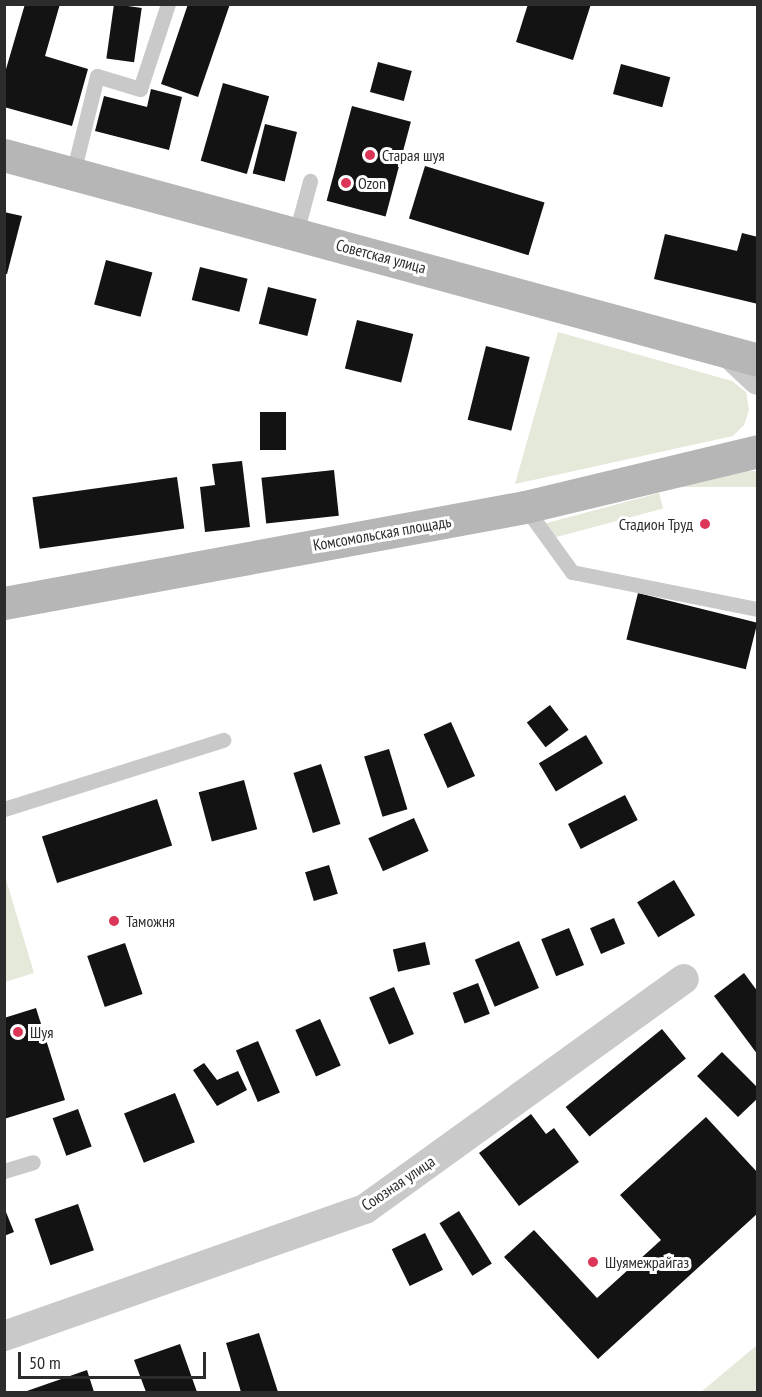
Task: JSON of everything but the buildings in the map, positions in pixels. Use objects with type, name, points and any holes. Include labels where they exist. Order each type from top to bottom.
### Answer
[{"type":"street","name":"Советская улица","points":[[4,154],[742,355]]},
{"type":"street","points":[[742,355],[758,380]]},
{"type":"street","name":"Комсомольская площадь","points":[[4,603],[525,507],[753,447]]},
{"type":"street","name":"Союзная улица","points":[[4,1336],[365,1209],[684,979]]},
{"type":"lane","points":[[74,173],[97,76],[140,88],[168,4]]},
{"type":"lane","points":[[296,233],[310,182]]},
{"type":"lane","points":[[525,507],[572,572],[758,609]]},
{"type":"lane","points":[[4,809],[223,740]]},
{"type":"lane","points":[[4,1171],[33,1162]]},
{"type":"shaded area","points":[[558,332],[732,381],[746,392],[749,410],[744,425],[733,436],[515,484]]},
{"type":"shaded area","points":[[681,471],[757,471],[757,487],[681,487]]},
{"type":"shaded area","points":[[659,493],[663,508],[546,540],[542,524]]},
{"type":"shaded area","points":[[5,876],[34,973],[4,982]]},
{"type":"shaded area","points":[[757,1345],[757,1392],[701,1392]]},
{"type":"place","name":"Старая шуя","points":[[370,155]]},
{"type":"place","name":"Ozon","points":[[346,183]]},
{"type":"place","name":"Стадион Труд","points":[[705,524]]},
{"type":"place","name":"Таможня","points":[[114,921]]},
{"type":"place","name":"Шуя","points":[[18,1032]]},
{"type":"place","name":"Шуямежрайгаз","points":[[593,1262]]}]
